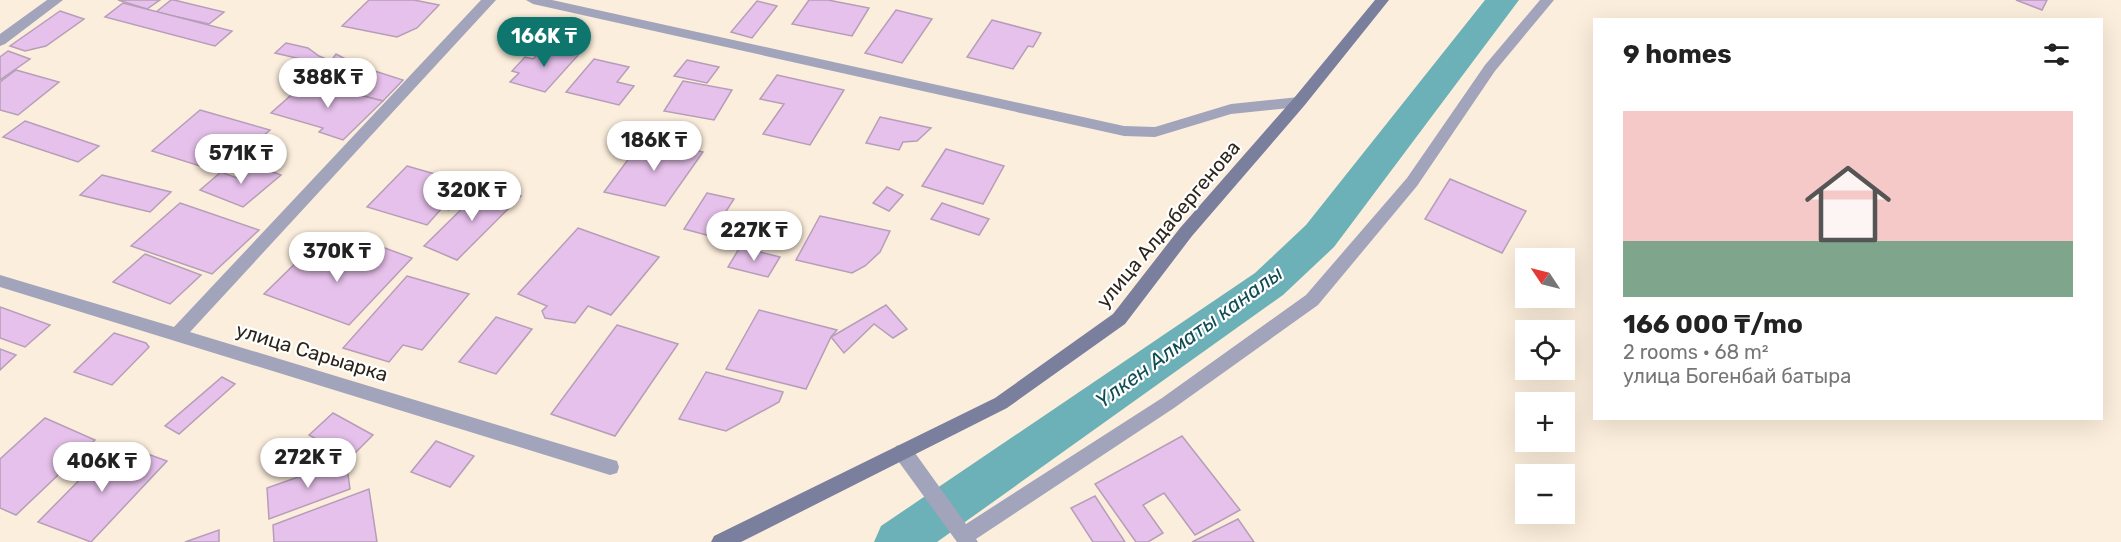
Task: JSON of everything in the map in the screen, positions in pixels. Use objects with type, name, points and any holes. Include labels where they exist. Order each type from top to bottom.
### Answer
[{"type":"main road","name":"улица Алдабергенова","points":[[721,542],[1001,403],[1119,319],[1186,232],[1299,102],[1382,0]]},
{"type":"street","points":[[0,41],[56,0]]},
{"type":"street","points":[[178,334],[489,0]]},
{"type":"street","points":[[533,0],[1124,131],[1155,132],[1232,109],[1299,102]]},
{"type":"street","points":[[903,452],[966,539],[1168,403],[1312,300],[1412,182],[1490,68],[1547,0]]},
{"type":"street","name":"улица Сарыарка","points":[[0,281],[610,467]]},
{"type":"building","points":[[118,0],[160,0],[147,9]]},
{"type":"building","points":[[171,0],[224,12],[209,24],[156,12]]},
{"type":"building","points":[[369,0],[414,0],[439,5],[417,28],[397,37],[342,26]]},
{"type":"building","points":[[809,0],[828,0],[869,8],[852,36],[792,24]]},
{"type":"building","points":[[2016,0],[2047,0],[2042,10]]},
{"type":"building","points":[[757,1],[777,6],[752,38],[731,32]]},
{"type":"building","points":[[123,3],[232,31],[215,46],[105,17]]},
{"type":"building","points":[[896,10],[932,19],[902,63],[865,53]]},
{"type":"building","points":[[60,11],[84,19],[46,46],[25,51],[10,46]]},
{"type":"building","points":[[992,20],[1041,33],[1033,47],[1028,46],[1013,69],[967,57]]},
{"type":"building","points":[[286,43],[308,48],[331,61],[336,54],[359,66],[336,72],[301,64],[305,60],[275,53]]},
{"type":"building","points":[[559,46],[581,52],[545,92],[510,82],[519,73],[512,71],[525,57],[533,59],[543,49]]},
{"type":"building","points":[[8,51],[30,59],[0,80],[0,57]]},
{"type":"building","points":[[594,59],[629,67],[617,82],[634,86],[619,105],[566,92]]},
{"type":"building","points":[[687,60],[719,67],[707,83],[674,76]]},
{"type":"building","points":[[359,66],[403,80],[383,101],[324,86],[336,72]]},
{"type":"building","points":[[16,70],[59,82],[18,115],[0,110],[0,82]]},
{"type":"building","points":[[777,75],[844,90],[810,145],[763,134],[784,104],[760,99]]},
{"type":"building","points":[[307,81],[383,101],[343,140],[319,132],[323,128],[271,113]]},
{"type":"building","points":[[683,81],[732,90],[714,120],[664,111]]},
{"type":"building","points":[[200,110],[270,130],[241,155],[235,153],[216,171],[152,151]]},
{"type":"building","points":[[880,117],[931,128],[917,141],[903,142],[899,150],[866,143]]},
{"type":"building","points":[[25,121],[99,146],[78,162],[3,137]]},
{"type":"building","points":[[644,138],[703,152],[665,206],[604,192]]},
{"type":"building","points":[[946,149],[1004,166],[983,204],[922,186]]},
{"type":"building","points":[[254,165],[281,175],[243,207],[200,190],[221,172],[237,178]]},
{"type":"building","points":[[407,166],[466,183],[453,197],[459,199],[449,210],[442,208],[427,225],[367,207]]},
{"type":"building","points":[[102,175],[171,192],[150,212],[80,195]]},
{"type":"building","points":[[1450,179],[1526,211],[1502,253],[1425,219]]},
{"type":"building","points":[[484,187],[502,189],[521,196],[457,260],[424,246]]},
{"type":"building","points":[[887,187],[903,195],[889,211],[873,203]]},
{"type":"building","points":[[707,193],[734,199],[710,236],[684,229]]},
{"type":"building","points":[[180,203],[259,230],[212,274],[131,246]]},
{"type":"building","points":[[942,203],[989,219],[979,235],[931,219]]},
{"type":"building","points":[[820,216],[890,231],[880,252],[865,266],[852,273],[796,260]]},
{"type":"building","points":[[578,228],[659,257],[611,315],[588,306],[575,323],[545,318],[542,311],[547,306],[518,294]]},
{"type":"building","points":[[382,247],[412,258],[349,325],[264,294],[311,248],[364,267]]},
{"type":"building","points":[[740,247],[780,257],[768,277],[728,267]]},
{"type":"building","points":[[145,254],[201,275],[170,304],[113,282]]},
{"type":"building","points":[[407,276],[469,294],[422,350],[403,345],[389,362],[343,348]]},
{"type":"building","points":[[886,305],[907,329],[893,338],[874,324],[844,353],[831,337]]},
{"type":"building","points":[[0,307],[50,325],[25,347],[0,338]]},
{"type":"building","points":[[759,310],[837,330],[831,337],[806,389],[726,369]]},
{"type":"building","points":[[496,317],[532,329],[496,374],[459,362]]},
{"type":"building","points":[[617,325],[678,344],[615,436],[551,414]]},
{"type":"building","points":[[114,333],[146,343],[149,347],[112,385],[74,372]]},
{"type":"building","points":[[0,349],[16,355],[0,370]]},
{"type":"building","points":[[706,372],[783,392],[779,402],[726,431],[679,419]]},
{"type":"building","points":[[222,377],[235,384],[179,434],[165,426]]},
{"type":"building","points":[[333,413],[373,435],[350,458],[309,435]]},
{"type":"building","points":[[45,418],[95,440],[16,515],[0,508],[0,459]]},
{"type":"building","points":[[1182,436],[1240,510],[1195,535],[1164,493],[1143,505],[1163,533],[1148,542],[1136,542],[1095,484]]},
{"type":"building","points":[[436,441],[474,456],[450,487],[411,472]]},
{"type":"building","points":[[134,449],[167,461],[91,542],[38,522],[108,451]]},
{"type":"building","points":[[346,460],[350,489],[269,519],[267,488]]},
{"type":"building","points":[[369,489],[377,542],[274,542],[273,525]]},
{"type":"building","points":[[1095,496],[1125,542],[1093,542],[1071,508]]},
{"type":"building","points":[[1238,519],[1254,542],[1192,542]]},
{"type":"building","points":[[219,530],[219,542],[185,542]]},
{"type":"waterway","name":"Үлкен Алматы каналы","points":[[898,542],[1269,284],[1320,236],[1503,0]]}]
